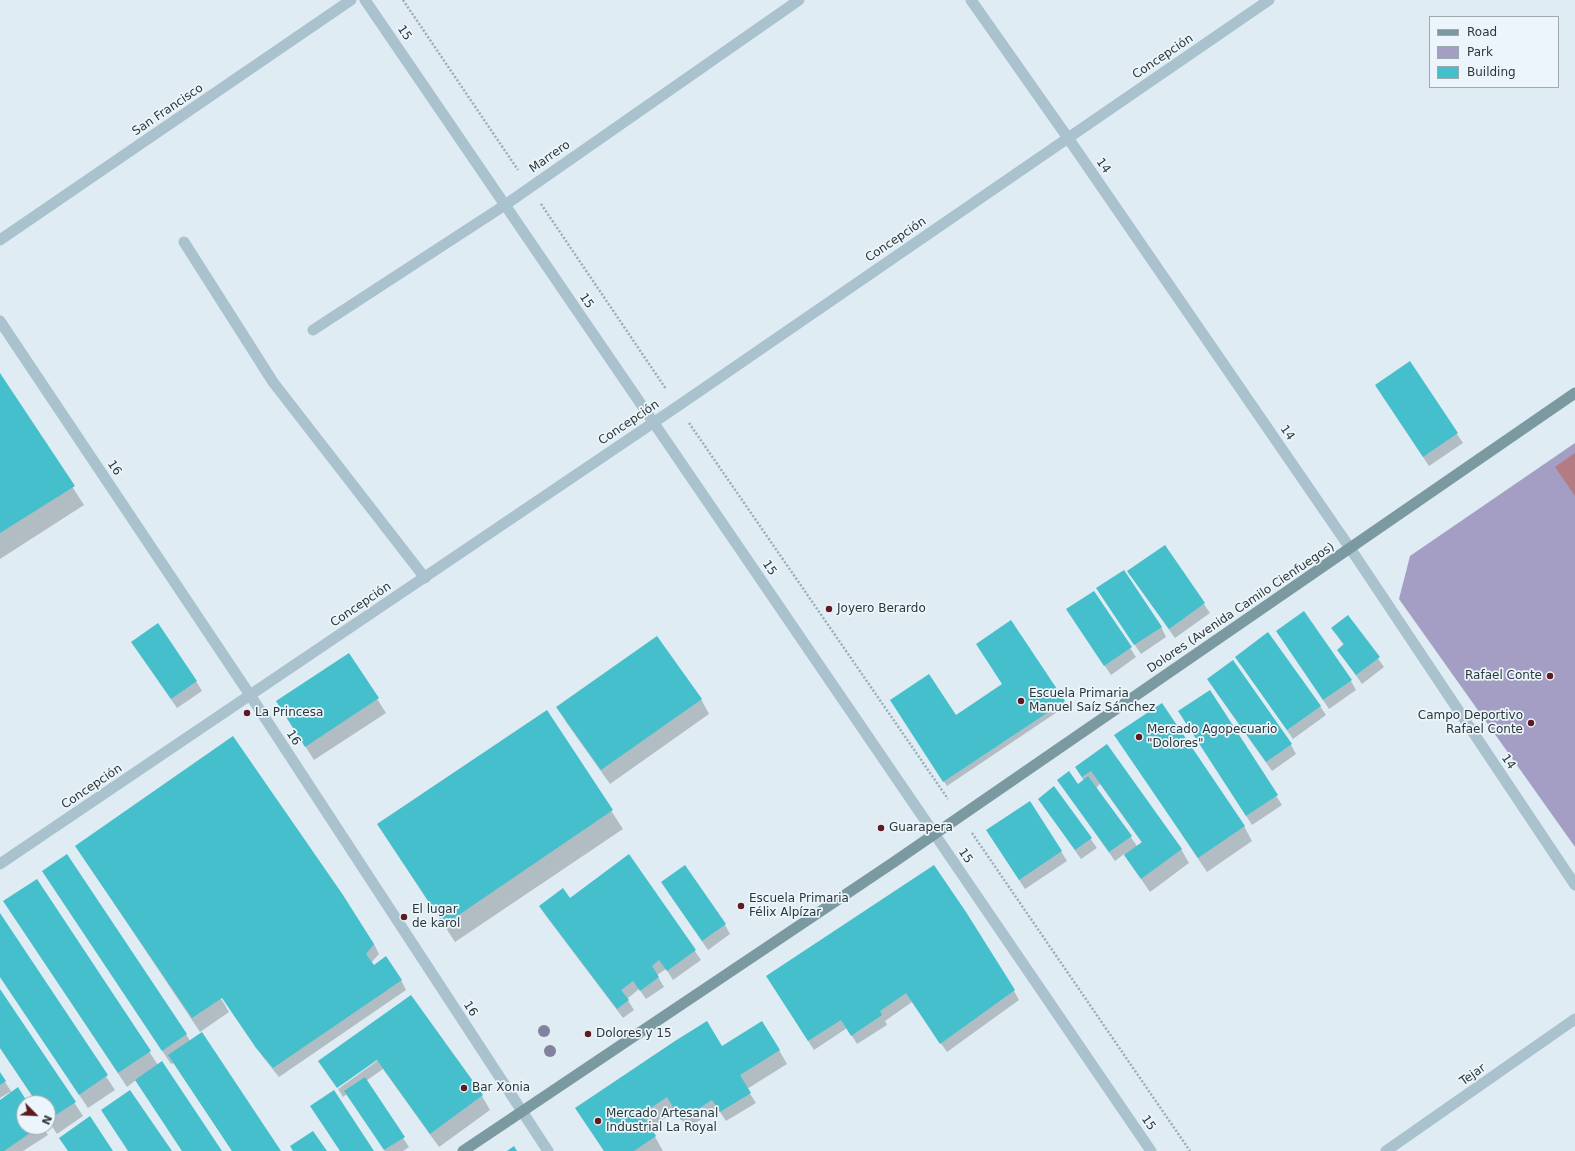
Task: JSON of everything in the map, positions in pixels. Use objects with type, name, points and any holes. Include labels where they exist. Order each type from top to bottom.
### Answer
[{"type":"main road","name":"Dolores (Avenida Camilo Cienfuegos)","points":[[463,1151],[935,834],[1575,393]]},
{"type":"street","name":"San Francisco","points":[[0,240],[351,0]]},
{"type":"street","name":"15","points":[[365,0],[1151,1151]]},
{"type":"street","name":"Marrero","points":[[313,330],[505,205],[799,0]]},
{"type":"street","name":"14","points":[[971,0],[1068,138],[1350,548],[1575,886]]},
{"type":"street","name":"Concepción","points":[[0,864],[678,406],[1269,0]]},
{"type":"street","points":[[184,242],[273,382],[425,578]]},
{"type":"street","name":"16","points":[[0,322],[250,695],[548,1151]]},
{"type":"street","name":"Tejar","points":[[1386,1151],[1575,1019]]},
{"type":"path","points":[[403,0],[678,406],[1190,1151]]},
{"type":"green space","name":"Campo Deportivo Rafael Conte","points":[[1575,443],[1575,847],[1399,599],[1410,556]]},
{"type":"shaded area","points":[[1575,453],[1575,496],[1555,467]]},
{"type":"building","points":[[1410,361],[1458,433],[1423,457],[1375,385]]},
{"type":"building","points":[[0,373],[75,486],[0,533]]},
{"type":"building","points":[[1165,545],[1205,603],[1169,629],[1127,571]]},
{"type":"building","points":[[1124,570],[1162,627],[1134,645],[1096,588]]},
{"type":"building","points":[[1094,591],[1132,647],[1104,666],[1066,609]]},
{"type":"building","points":[[1304,611],[1352,680],[1323,700],[1276,631]]},
{"type":"building","points":[[1348,615],[1380,657],[1356,675],[1337,650],[1344,644],[1331,628]]},
{"type":"building","name":"Escuela Primaria Manuel Saíz Sánchez","points":[[1011,620],[1065,701],[943,782],[890,700],[929,674],[956,715],[1002,684],[976,644]]},
{"type":"building","points":[[158,623],[197,681],[171,699],[131,642]]},
{"type":"building","points":[[1268,632],[1321,706],[1287,730],[1235,657]]},
{"type":"building","points":[[657,636],[702,699],[601,770],[556,707]]},
{"type":"building","points":[[349,653],[379,698],[305,747],[276,701]]},
{"type":"building","points":[[1233,660],[1292,744],[1266,762],[1207,679]]},
{"type":"building","points":[[1210,690],[1278,795],[1246,816],[1178,711]]},
{"type":"building","points":[[1162,703],[1245,826],[1198,858],[1114,735]]},
{"type":"building","points":[[547,710],[613,810],[444,925],[377,824]]},
{"type":"building","points":[[233,736],[343,895],[374,944],[366,954],[374,965],[386,956],[402,980],[273,1068],[256,1048],[222,998],[192,1018],[75,846]]},
{"type":"building","points":[[1107,744],[1182,849],[1141,879],[1124,855],[1142,842],[1091,771],[1082,777],[1075,767]]},
{"type":"building","points":[[1069,771],[1078,784],[1088,776],[1132,836],[1109,852],[1057,780]]},
{"type":"building","points":[[1054,786],[1092,838],[1075,850],[1038,799]]},
{"type":"building","points":[[1030,801],[1062,851],[1019,880],[986,830]]},
{"type":"building","points":[[67,854],[187,1034],[162,1051],[42,871]]},
{"type":"building","points":[[629,854],[696,950],[667,971],[659,960],[652,966],[659,977],[640,991],[633,981],[621,990],[629,1000],[617,1009],[539,906],[563,888],[570,898]]},
{"type":"building","points":[[685,865],[726,924],[702,941],[661,882]]},
{"type":"building","points":[[934,865],[966,912],[1015,990],[940,1044],[906,993],[880,1011],[882,1015],[851,1036],[841,1020],[808,1041],[766,976]]},
{"type":"building","points":[[37,879],[151,1051],[118,1073],[3,901]]},
{"type":"building","points":[[0,913],[108,1075],[79,1095],[0,977]]},
{"type":"building","points":[[0,989],[76,1102],[56,1115],[56,1095],[32,1095],[0,1048]]},
{"type":"building","points":[[411,995],[483,1095],[430,1134],[377,1060],[337,1088],[318,1061]]},
{"type":"building","points":[[707,1021],[722,1046],[762,1021],[780,1050],[740,1075],[751,1093],[720,1112],[712,1100],[681,1120],[667,1097],[642,1114],[656,1136],[634,1151],[604,1151],[575,1108]]},
{"type":"building","points":[[202,1032],[281,1151],[232,1151],[168,1055]]},
{"type":"building","points":[[162,1061],[222,1151],[182,1151],[135,1080]]},
{"type":"building","points":[[0,1072],[6,1081],[0,1085]]},
{"type":"building","points":[[365,1077],[405,1137],[384,1150],[344,1091]]},
{"type":"building","points":[[18,1087],[23,1095],[16,1095],[16,1135],[27,1135],[4,1151],[0,1151],[0,1100]]},
{"type":"building","points":[[130,1090],[172,1151],[128,1151],[101,1110]]},
{"type":"building","points":[[334,1090],[374,1151],[340,1151],[310,1106]]},
{"type":"building","points":[[90,1116],[113,1151],[68,1151],[59,1138]]},
{"type":"building","points":[[313,1131],[327,1151],[293,1151],[290,1146]]},
{"type":"building","points":[[514,1146],[517,1151],[507,1151]]},
{"type":"place","name":"Joyero Berardo","points":[[829,609]]},
{"type":"place","name":"Rafael Conte","points":[[1550,676]]},
{"type":"place","name":"Escuela Primaria Manuel Saíz Sánchez","points":[[1021,701]]},
{"type":"place","name":"La Princesa","points":[[247,713]]},
{"type":"place","name":"Campo Deportivo Rafael Conte","points":[[1531,723]]},
{"type":"place","name":"Mercado Agopecuario \"Dolores\"","points":[[1139,737]]},
{"type":"place","name":"Guarapera","points":[[881,828]]},
{"type":"place","name":"Escuela Primaria Félix Alpízar","points":[[741,906]]},
{"type":"place","name":"El lugar de karol","points":[[404,917]]},
{"type":"place","name":"Dolores y 15","points":[[588,1034]]},
{"type":"place","name":"Bar Xonia","points":[[464,1088]]},
{"type":"place","name":"Mercado Artesanal Industrial La Royal","points":[[598,1121]]}]
